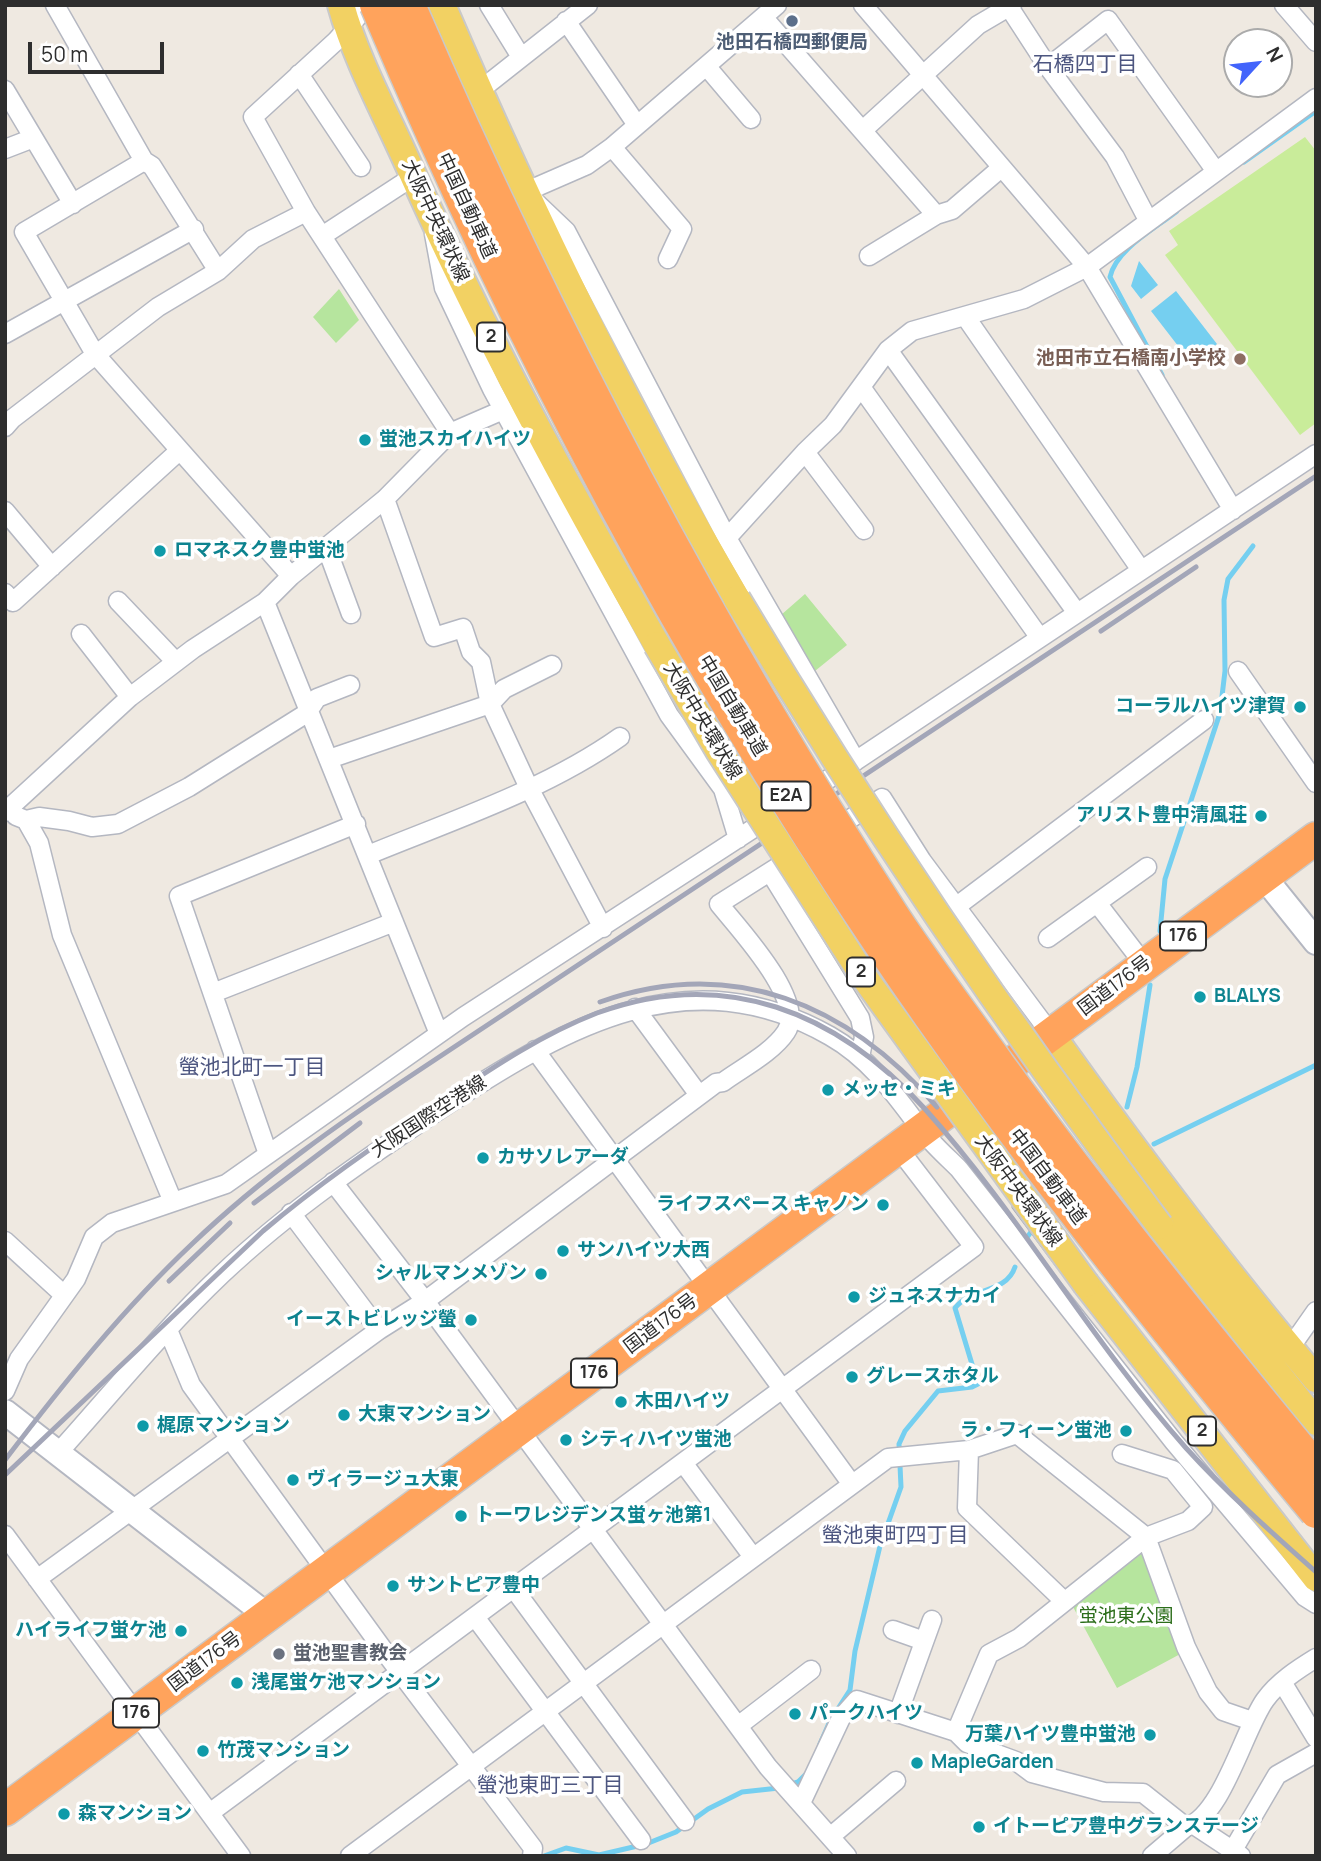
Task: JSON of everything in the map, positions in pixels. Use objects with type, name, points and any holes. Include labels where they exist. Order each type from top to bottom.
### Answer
[{"type":"highway","name":"中国自動車道","points":[[376,5],[459,195],[578,433],[690,635],[788,800],[878,941],[1038,1167],[1121,1275],[1316,1513]]},
{"type":"highway","name":"中国自動車道","points":[[409,5],[489,189],[609,430],[713,621],[824,805],[896,920],[1059,1147],[1135,1248],[1316,1468]]},
{"type":"highway","name":"国道176号","points":[[5,1810],[1316,838]]},
{"type":"main road","points":[[442,5],[478,92],[646,435],[737,599],[888,845],[1009,1023],[1160,1226],[1316,1422]]},
{"type":"main road","name":"大阪中央環状線","points":[[343,14],[431,214],[546,446],[657,645],[733,774],[864,977],[1086,1284],[1316,1578]]},
{"type":"main road","points":[[1051,1034],[1132,1148],[1316,1379]]},
{"type":"street","points":[[55,5],[144,161],[152,166],[218,271]]},
{"type":"street","points":[[368,5],[343,14],[299,74],[253,117],[306,212],[450,433]]},
{"type":"street","points":[[489,5],[521,57]]},
{"type":"street","points":[[478,92],[588,5]]},
{"type":"street","points":[[777,5],[587,166],[526,192],[566,231],[727,538],[856,761]]},
{"type":"street","points":[[863,5],[1087,267],[1233,510]]},
{"type":"street","points":[[1284,5],[1316,42]]},
{"type":"street","points":[[863,130],[978,25],[1011,6],[1048,67],[1115,157],[1148,220]]},
{"type":"street","points":[[763,17],[936,215]]},
{"type":"street","points":[[1048,67],[1108,20],[1216,170]]},
{"type":"street","points":[[566,21],[637,125]]},
{"type":"street","points":[[707,67],[751,119]]},
{"type":"street","points":[[299,74],[360,167]]},
{"type":"street","points":[[5,90],[31,139],[73,204]]},
{"type":"street","points":[[727,538],[833,425],[888,350],[912,331],[1024,299],[1087,267],[1316,98]]},
{"type":"street","points":[[5,149],[31,139]]},
{"type":"street","points":[[612,147],[682,229],[668,259]]},
{"type":"street","points":[[144,161],[24,232],[62,302],[95,354],[291,576]]},
{"type":"street","points":[[869,256],[936,215],[952,210],[1002,168]]},
{"type":"street","points":[[322,236],[414,176]]},
{"type":"street","points":[[8,417],[159,307],[218,271],[253,239],[306,212]]},
{"type":"street","points":[[431,214],[439,272],[444,288],[503,410],[669,715],[723,789],[738,839]]},
{"type":"street","points":[[5,334],[194,229]]},
{"type":"street","points":[[965,316],[1141,570]]},
{"type":"street","points":[[888,350],[1077,613]]},
{"type":"street","points":[[861,387],[1040,638]]},
{"type":"street","points":[[350,685],[317,698],[307,713],[189,787],[118,824],[92,827],[39,817],[26,820],[5,812],[130,697],[176,662],[265,602],[291,576],[385,499],[450,433],[503,410]]},
{"type":"street","points":[[5,593],[13,602],[179,451]]},
{"type":"street","points":[[805,452],[864,530]]},
{"type":"street","points":[[5,1391],[19,1359],[76,1279],[94,1237],[112,1223],[226,1184],[439,1034],[856,761],[1316,454]]},
{"type":"street","points":[[385,499],[435,637],[463,628],[471,652],[481,662],[490,704],[529,788],[603,928]]},
{"type":"street","points":[[5,511],[52,567]]},
{"type":"street","points":[[327,549],[351,614]]},
{"type":"street","points":[[118,601],[176,662]]},
{"type":"street","points":[[265,602],[307,713],[356,824],[439,1034]]},
{"type":"street","points":[[81,634],[130,697]]},
{"type":"street","points":[[329,760],[490,704],[504,689],[552,665]]},
{"type":"street","points":[[1238,671],[1316,783]]},
{"type":"street","points":[[957,906],[1204,720]]},
{"type":"street","points":[[368,855],[529,788],[596,754],[620,737]]},
{"type":"street","points":[[37,1579],[379,1330],[425,1301],[611,1158],[771,1047],[786,1033],[789,1017],[784,990],[719,904],[882,798],[922,861],[1051,1034]]},
{"type":"street","points":[[26,820],[39,843],[62,935],[173,1202]]},
{"type":"street","points":[[268,1154],[180,896],[356,824]]},
{"type":"street","points":[[1048,938],[1147,867]]},
{"type":"street","points":[[770,872],[860,1018],[864,1037],[860,1057]]},
{"type":"street","points":[[1263,876],[1316,942]]},
{"type":"street","points":[[1097,903],[1137,955],[1140,967]]},
{"type":"street","points":[[213,993],[394,922]]},
{"type":"street","name":"大阪国際空港線","points":[[58,1453],[222,1274],[291,1213],[333,1182],[535,1050],[590,1023],[635,1008],[698,1000],[744,1004],[789,1017],[830,1036],[860,1057],[883,1080],[910,1139]]},
{"type":"street","points":[[635,1008],[699,1095]]},
{"type":"street","points":[[535,1050],[611,1158],[851,1483]]},
{"type":"street","points":[[211,1812],[974,1247],[910,1139]]},
{"type":"street","points":[[910,1139],[959,1169],[1190,1461],[1305,1597],[1316,1604]]},
{"type":"street","points":[[333,1182],[425,1301],[768,1767],[847,1856]]},
{"type":"street","points":[[291,1213],[379,1330]]},
{"type":"street","points":[[5,1241],[64,1296]]},
{"type":"street","points":[[1290,1348],[1316,1311]]},
{"type":"street","points":[[168,1330],[191,1385],[400,1672],[533,1848],[532,1856]]},
{"type":"street","points":[[5,1412],[268,1616]]},
{"type":"street","points":[[350,1856],[888,1458],[968,1450],[1017,1434],[1146,1537],[1186,1647],[1208,1692],[1223,1712],[1252,1721]]},
{"type":"street","points":[[968,1450],[967,1508],[1063,1600]]},
{"type":"street","points":[[956,1732],[989,1654],[1019,1638],[1063,1600],[1146,1537],[1188,1521],[1203,1507],[1173,1470],[1122,1454]]},
{"type":"street","points":[[684,1464],[752,1557]]},
{"type":"street","points":[[5,1535],[241,1856]]},
{"type":"street","points":[[514,1589],[685,1821]]},
{"type":"street","points":[[475,1617],[641,1840]]},
{"type":"street","points":[[898,1714],[932,1620]]},
{"type":"street","points":[[892,1630],[924,1641]]},
{"type":"street","points":[[1152,1856],[1208,1810],[1230,1772],[1264,1700],[1282,1682],[1316,1658]]},
{"type":"street","points":[[738,1726],[811,1670]]},
{"type":"street","points":[[1282,1682],[1316,1738]]},
{"type":"street","points":[[801,1803],[841,1718],[857,1700],[956,1732],[967,1743],[1016,1761],[1031,1773],[1104,1792],[1143,1793],[1190,1826],[1237,1853],[1277,1775],[1316,1753]]},
{"type":"street","points":[[831,1837],[896,1781]]},
{"type":"green space","name":"池田市立石橋南小学校","points":[[1305,137],[1316,151],[1316,423],[1300,435],[1165,255],[1178,245],[1169,231]]},
{"type":"green space","points":[[339,289],[359,320],[336,343],[313,317]]},
{"type":"green space","points":[[805,594],[847,645],[815,671],[781,615]]},
{"type":"green space","name":"蛍池東公園","points":[[1143,1550],[1184,1652],[1117,1688],[1072,1605]]},
{"type":"water","points":[[1139,261],[1158,285],[1141,299],[1131,286]]},
{"type":"water","points":[[1176,291],[1217,344],[1192,364],[1151,311]]},
{"type":"waterway","points":[[1244,162],[1316,111]]},
{"type":"waterway","points":[[1162,375],[1110,277],[1128,248],[1177,211]]},
{"type":"waterway","points":[[1160,931],[1165,879],[1220,713],[1225,671],[1224,600],[1228,579],[1253,546]]},
{"type":"waterway","points":[[1127,1107],[1137,1067],[1150,985]]},
{"type":"waterway","points":[[1154,1144],[1316,1065]]},
{"type":"waterway","points":[[1024,1241],[1035,1227]]},
{"type":"waterway","points":[[820,1744],[830,1721],[850,1690],[855,1651],[880,1546],[901,1487],[899,1444],[905,1431],[938,1391],[978,1384],[955,1308],[962,1301],[1004,1282],[1015,1267]]},
{"type":"waterway","points":[[544,1856],[566,1848],[599,1855],[646,1844],[676,1832],[708,1809],[742,1792],[779,1788],[798,1782],[805,1775]]},
{"type":"railway","points":[[5,1460],[95,1348],[167,1268],[246,1195],[303,1151],[421,1069],[1316,476]]},
{"type":"railway","points":[[1101,631],[1196,567]]},
{"type":"railway","points":[[600,1002],[649,989],[696,984],[742,987],[785,998],[826,1016],[866,1041],[902,1071],[937,1107]]},
{"type":"railway","points":[[5,1475],[263,1231],[330,1178],[423,1113],[520,1051],[597,1013],[644,1000],[690,995],[734,997],[776,1007],[816,1024],[855,1046],[891,1075],[960,1150],[1118,1365],[1186,1448],[1233,1496],[1316,1572]]},
{"type":"railway","points":[[254,1203],[360,1123]]},
{"type":"railway","points":[[1014,1207],[1058,1266]]},
{"type":"railway","points":[[169,1281],[230,1223]]},
{"type":"place","name":"池田石橋四郵便局","points":[[792,21]]},
{"type":"place","name":"池田市立石橋南小学校","points":[[1240,359]]},
{"type":"place","name":"蛍池スカイハイツ","points":[[365,440]]},
{"type":"place","name":"ロマネスク豊中蛍池","points":[[160,551]]},
{"type":"place","name":"コーラルハイツ津賀","points":[[1300,707]]},
{"type":"place","name":"アリスト豊中清風荘","points":[[1261,816]]},
{"type":"place","name":"BLALYS","points":[[1200,997]]},
{"type":"place","name":"メッセ・ミキ","points":[[828,1090]]},
{"type":"place","name":"カサソレアーダ","points":[[483,1158]]},
{"type":"place","name":"ライフスペース キャノン","points":[[883,1205]]},
{"type":"place","name":"サンハイツ大西","points":[[563,1251]]},
{"type":"place","name":"シャルマンメゾン","points":[[541,1274]]},
{"type":"place","name":"ジュネスナカイ","points":[[854,1297]]},
{"type":"place","name":"イーストビレッジ螢","points":[[471,1320]]},
{"type":"place","name":"グレースホタル","points":[[852,1377]]},
{"type":"place","name":"木田ハイツ","points":[[621,1402]]},
{"type":"place","name":"大東マンション","points":[[344,1415]]},
{"type":"place","name":"梶原マンション","points":[[143,1426]]},
{"type":"place","name":"ラ・フィーン蛍池","points":[[1126,1431]]},
{"type":"place","name":"シティハイツ蛍池","points":[[566,1440]]},
{"type":"place","name":"ヴィラージュ大東","points":[[293,1480]]},
{"type":"place","name":"トーワレジデンス蛍ヶ池第1","points":[[461,1516]]},
{"type":"place","name":"サントピア豊中","points":[[393,1586]]},
{"type":"place","name":"ハイライフ蛍ケ池","points":[[181,1631]]},
{"type":"place","name":"蛍池聖書教会","points":[[279,1654]]},
{"type":"place","name":"浅尾蛍ケ池マンション","points":[[237,1683]]},
{"type":"place","name":"パークハイツ","points":[[795,1714]]},
{"type":"place","name":"万葉ハイツ豊中蛍池","points":[[1150,1735]]},
{"type":"place","name":"竹茂マンション","points":[[203,1751]]},
{"type":"place","name":"MapleGarden","points":[[917,1763]]},
{"type":"place","name":"森マンション","points":[[64,1814]]},
{"type":"place","name":"イトーピア豊中グランステージ","points":[[979,1827]]},
{"type":"district","name":"石橋四丁目","points":[[1085,65]]},
{"type":"district","name":"螢池北町一丁目","points":[[252,1068]]},
{"type":"district","name":"螢池東町四丁目","points":[[895,1536]]},
{"type":"district","name":"螢池東町三丁目","points":[[550,1786]]}]
